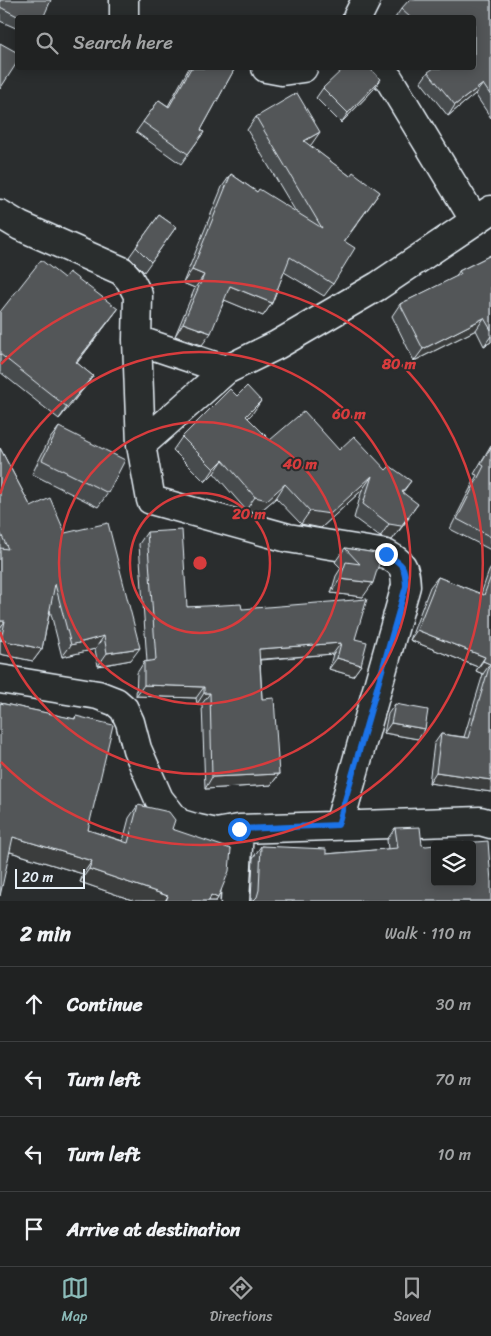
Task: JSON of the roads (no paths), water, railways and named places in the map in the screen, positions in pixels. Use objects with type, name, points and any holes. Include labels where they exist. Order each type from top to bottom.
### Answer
[{"type":"street","points":[[124,0],[124,15]]},
{"type":"street","points":[[358,15],[366,0]]},
{"type":"street","points":[[141,445],[226,370],[277,345],[378,286],[483,215],[389,79],[379,70]]},
{"type":"street","points":[[0,214],[20,226],[122,271],[130,280],[138,295],[137,340],[141,445],[151,500],[288,538],[386,554],[400,562],[405,570],[406,586],[338,825]]},
{"type":"street","points":[[137,340],[226,370]]},
{"type":"street","points":[[0,679],[98,695],[116,702],[124,709],[130,722],[137,749],[159,799],[178,823],[216,833],[239,829],[338,825],[480,821],[491,824]]},
{"type":"street","points":[[236,901],[239,829]]}]
